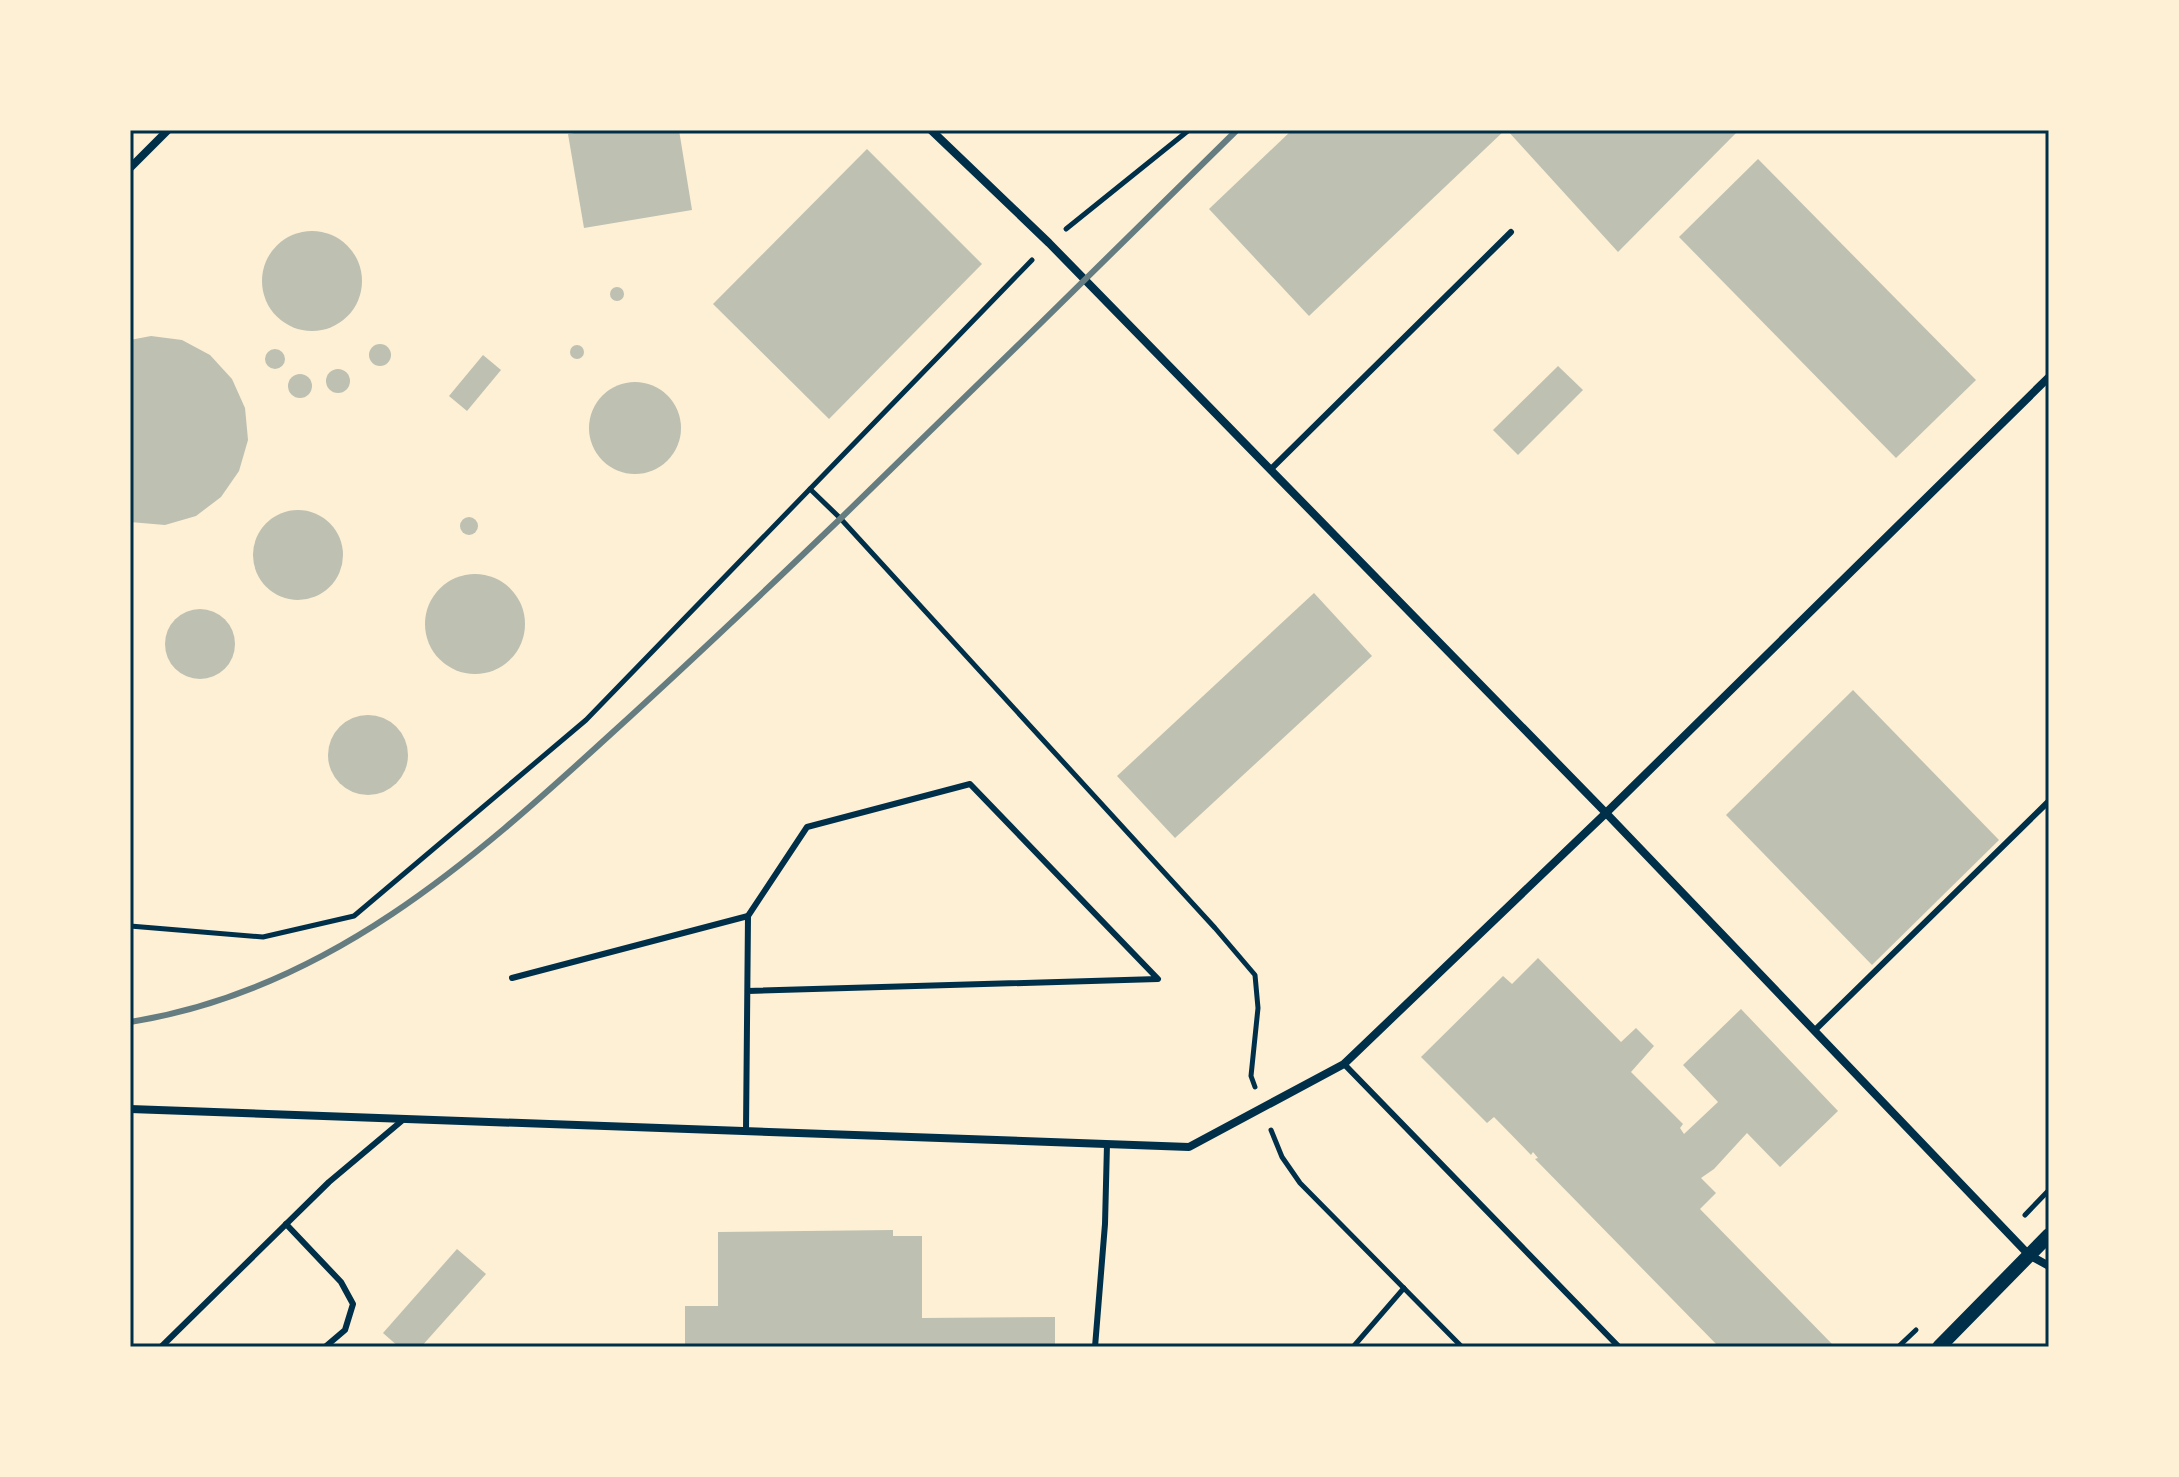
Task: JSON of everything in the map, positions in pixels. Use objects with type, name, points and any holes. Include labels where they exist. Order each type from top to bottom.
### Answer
[{"type":"street","points":[[130,168],[168,130]]},
{"type":"street","points":[[931,130],[1049,243],[1606,813],[2029,1255],[2049,1266]]},
{"type":"street","points":[[130,1109],[1189,1147],[1344,1064],[1606,813],[2049,377]]},
{"type":"street","points":[[1939,1347],[2049,1235]]},
{"type":"lane","points":[[1270,470],[1511,232]]},
{"type":"lane","points":[[746,1131],[748,916],[807,827],[970,784],[1158,979],[748,991]]},
{"type":"lane","points":[[1814,1031],[2049,801]]},
{"type":"lane","points":[[512,978],[748,916]]},
{"type":"lane","points":[[1344,1064],[1619,1347]]},
{"type":"lane","points":[[161,1347],[329,1182],[404,1119]]},
{"type":"lane","points":[[1095,1347],[1105,1224],[1107,1144]]},
{"type":"lane","points":[[286,1224],[341,1282],[353,1304],[345,1330],[325,1347]]},
{"type":"path","points":[[130,926],[263,937],[354,916],[586,720],[1049,243],[1189,130]]},
{"type":"path","points":[[810,489],[840,518],[1255,975],[1258,1008],[1251,1076]]},
{"type":"path","points":[[1271,1129],[1282,1157],[1300,1183],[1462,1347]]},
{"type":"path","points":[[1353,1347],[1404,1288]]},
{"type":"building","points":[[594,130],[679,130],[692,210],[584,228],[568,134]]},
{"type":"building","points":[[1292,130],[1505,130],[1309,316],[1209,209]]},
{"type":"building","points":[[1507,130],[1739,130],[1618,252]]},
{"type":"building","points":[[867,149],[982,264],[829,419],[713,304]]},
{"type":"building","points":[[1758,159],[1976,380],[1896,458],[1679,237]]},
{"type":"building","points":[[312,231],[340,239],[354,253],[362,281],[354,309],[340,323],[312,331],[284,323],[270,309],[262,281],[270,253],[284,239]]},
{"type":"building","points":[[617,287],[624,294],[617,301],[610,294]]},
{"type":"building","points":[[151,336],[182,340],[210,355],[232,379],[245,408],[248,440],[239,471],[221,497],[196,516],[165,525],[130,522],[130,340]]},
{"type":"building","points":[[380,344],[388,347],[391,355],[388,363],[380,366],[372,363],[369,355],[372,347]]},
{"type":"building","points":[[577,345],[584,352],[577,359],[570,352]]},
{"type":"building","points":[[275,349],[282,352],[285,359],[282,366],[275,369],[268,366],[265,359],[268,352]]},
{"type":"building","points":[[483,355],[501,370],[467,411],[449,396]]},
{"type":"building","points":[[1558,366],[1583,390],[1518,455],[1493,430]]},
{"type":"building","points":[[338,369],[349,376],[350,381],[343,392],[338,393],[327,386],[326,381],[333,370]]},
{"type":"building","points":[[300,374],[309,377],[312,386],[309,395],[300,398],[291,395],[288,386],[291,377]]},
{"type":"building","points":[[635,382],[652,386],[667,396],[677,411],[681,428],[677,445],[667,460],[652,470],[635,474],[618,470],[603,460],[593,445],[589,428],[593,411],[603,396],[618,386]]},
{"type":"building","points":[[298,510],[315,514],[330,523],[339,538],[343,555],[339,572],[330,587],[315,596],[298,600],[281,596],[266,587],[257,572],[253,555],[257,538],[266,523],[281,514]]},
{"type":"building","points":[[465,517],[473,517],[478,526],[476,533],[465,535],[460,530],[460,522]]},
{"type":"building","points":[[475,574],[503,582],[517,596],[525,624],[517,652],[503,666],[475,674],[447,666],[433,652],[425,624],[433,596],[447,582]]},
{"type":"building","points":[[1314,593],[1372,656],[1175,838],[1117,776]]},
{"type":"building","points":[[200,609],[219,615],[229,625],[235,644],[229,663],[219,673],[200,679],[181,673],[171,663],[165,644],[171,625],[181,615]]},
{"type":"building","points":[[1853,690],[1999,840],[1872,965],[1726,815]]},
{"type":"building","points":[[360,715],[376,715],[397,726],[408,747],[408,763],[397,784],[376,795],[360,795],[346,789],[334,777],[328,763],[328,747],[334,733],[346,721]]},
{"type":"building","points":[[1538,958],[1621,1042],[1636,1028],[1654,1046],[1631,1072],[1683,1124],[1680,1128],[1684,1134],[1718,1102],[1683,1065],[1741,1009],[1838,1111],[1780,1167],[1747,1133],[1714,1169],[1701,1178],[1716,1193],[1700,1209],[1835,1347],[1719,1347],[1535,1159],[1538,1158],[1533,1152],[1531,1155],[1494,1117],[1487,1123],[1421,1057],[1503,976],[1512,984]]},
{"type":"building","points":[[893,1230],[893,1236],[922,1236],[922,1318],[1055,1317],[1055,1347],[685,1347],[685,1306],[718,1306],[718,1232]]},
{"type":"building","points":[[457,1249],[486,1274],[421,1347],[399,1347],[383,1333]]},
{"type":"railway","points":[[130,1022],[201,1006],[268,982],[331,951],[392,914],[505,828],[641,707],[783,574],[1237,130]]}]
